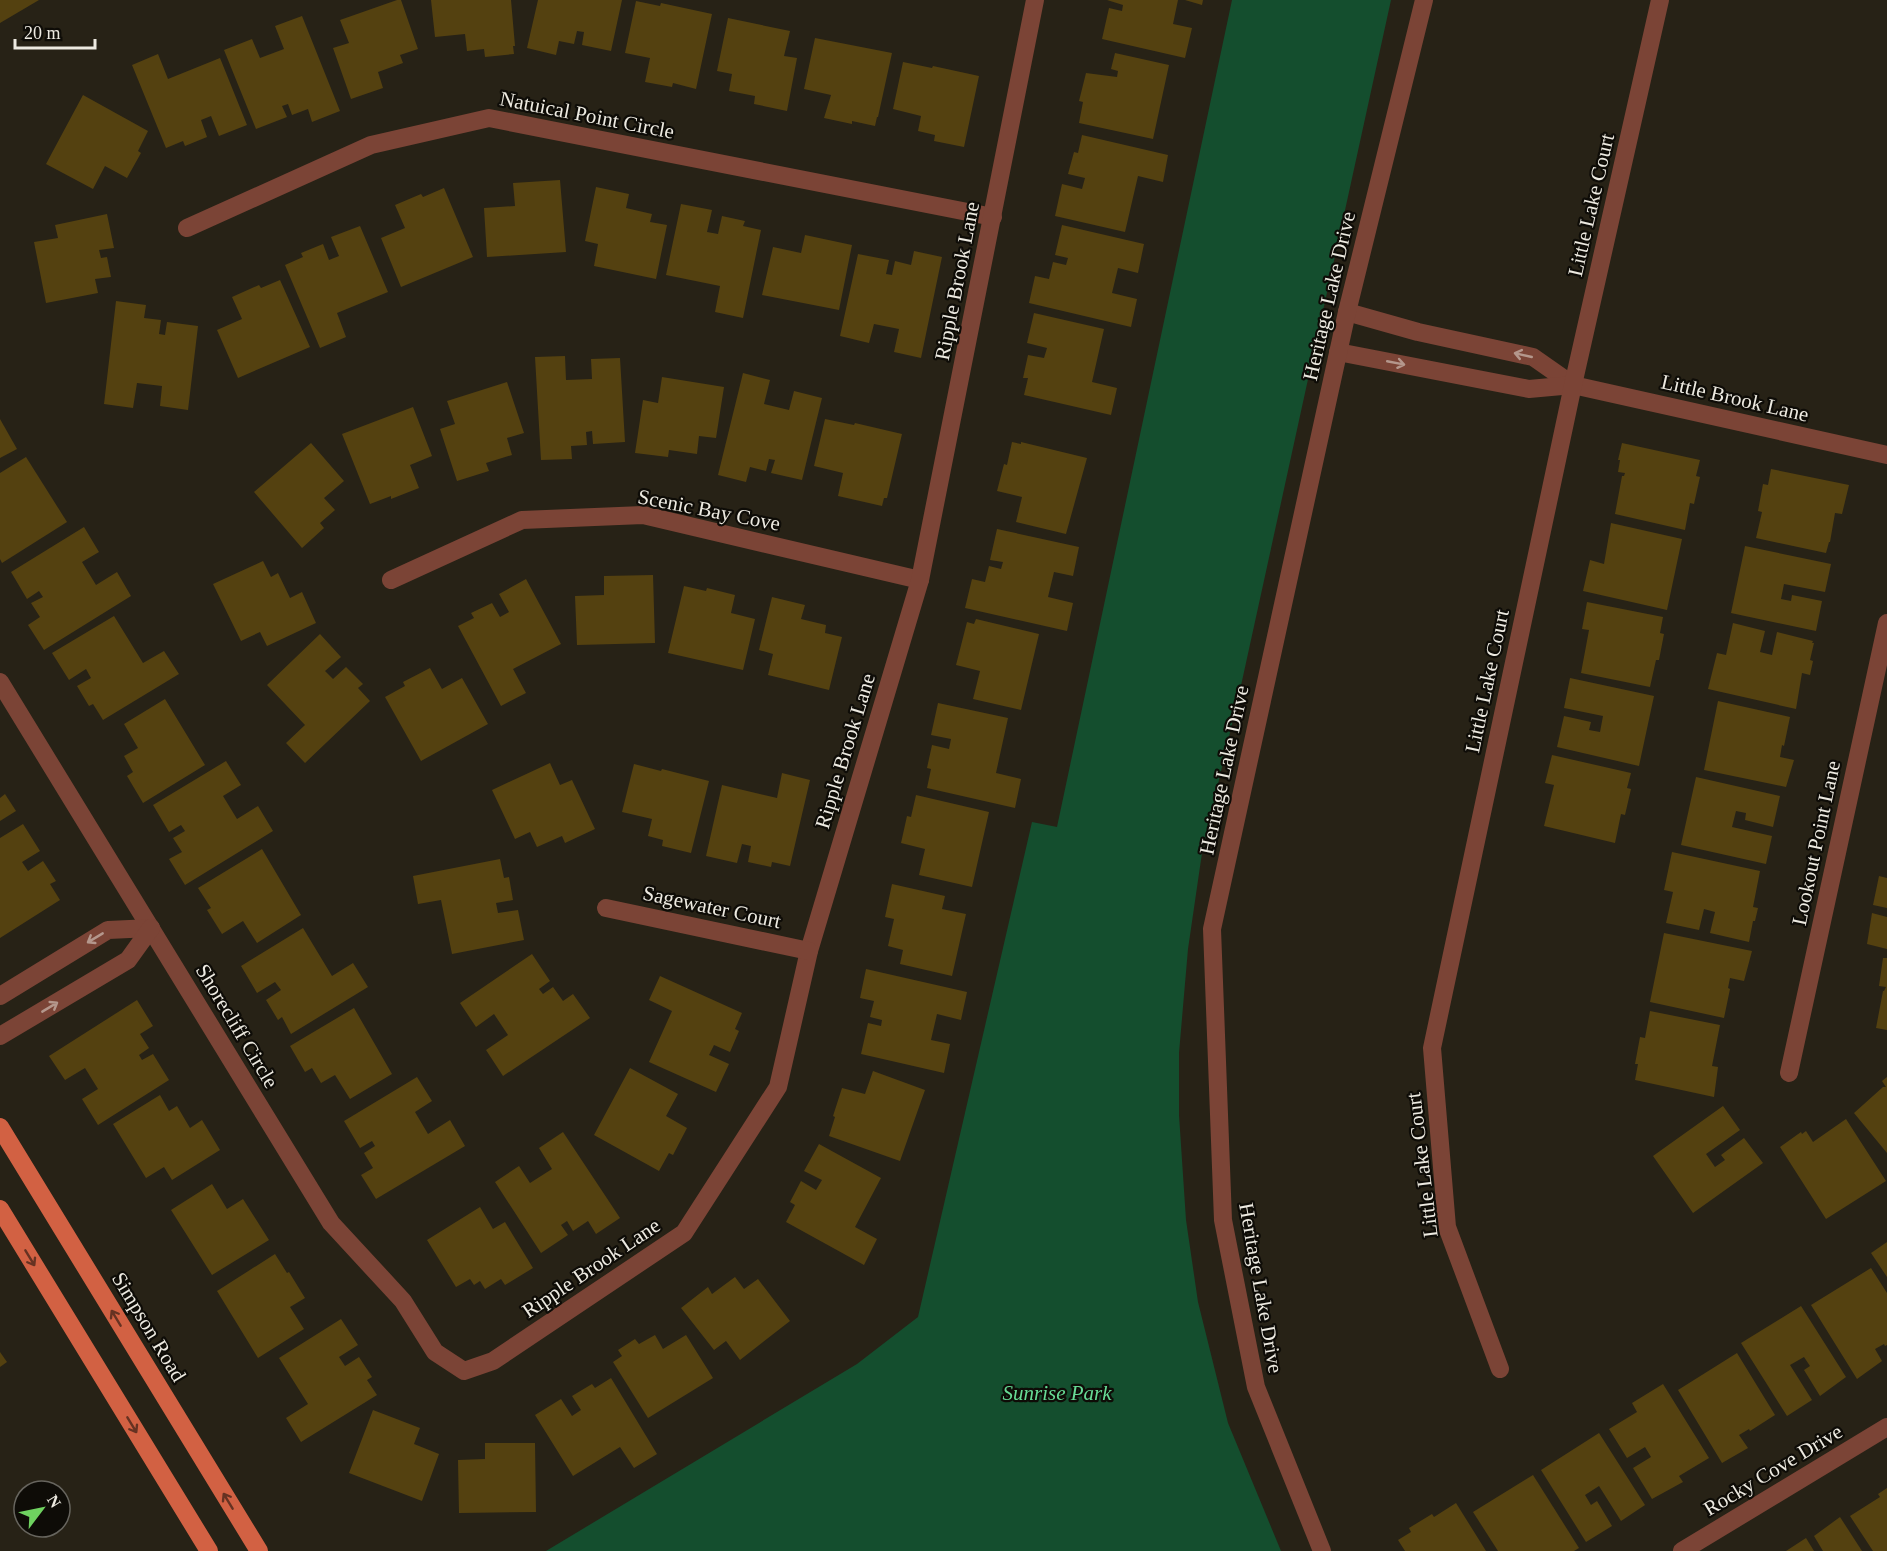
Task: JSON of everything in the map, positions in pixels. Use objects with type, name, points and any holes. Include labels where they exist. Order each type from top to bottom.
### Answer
[{"type":"main road","name":"Simpson Road","points":[[0,1127],[259,1551]]},
{"type":"main road","points":[[0,1209],[209,1551]]},
{"type":"street","name":"Ripple Brook Lane","points":[[464,1371],[494,1360],[684,1233],[778,1087],[809,951],[920,580],[1035,0]]},
{"type":"street","name":"Heritage Lake Drive","points":[[1322,1551],[1256,1387],[1223,1220],[1212,929],[1347,312],[1424,0]]},
{"type":"street","name":"Little Lake Court","points":[[1500,1369],[1447,1227],[1432,1048],[1573,385],[1660,0]]},
{"type":"street","name":"Natuical Point Circle","points":[[187,228],[371,145],[489,118],[993,217]]},
{"type":"street","name":"Little Brook Lane","points":[[1347,312],[1418,332],[1533,357],[1573,385]]},
{"type":"street","name":"Little Brook Lane","points":[[1338,352],[1528,389],[1573,385],[1887,455]]},
{"type":"street","name":"Scenic Bay Cove","points":[[391,580],[522,519],[644,515],[920,580]]},
{"type":"street","name":"Lookout Point Lane","points":[[1789,1073],[1887,623]]},
{"type":"street","name":"Shorecliff Circle","points":[[0,682],[331,1223],[403,1300],[435,1352],[464,1371]]},
{"type":"street","name":"Sagewater Court","points":[[606,908],[809,951]]},
{"type":"street","points":[[0,996],[108,930],[151,928]]},
{"type":"street","points":[[0,1036],[128,960],[151,928]]},
{"type":"street","name":"Rocky Cove Drive","points":[[1682,1551],[1887,1426]]},
{"type":"green space","name":"Sunrise Park","points":[[1232,0],[1391,0],[1242,681],[1202,853],[1188,949],[1179,1053],[1179,1115],[1186,1220],[1198,1302],[1228,1423],[1281,1551],[546,1551],[857,1364],[918,1317],[1032,822],[1057,827]]},
{"type":"building","points":[[0,0],[39,0],[0,23]]},
{"type":"building","points":[[401,0],[418,49],[400,55],[403,63],[378,72],[383,88],[351,99],[333,48],[349,43],[340,20]]},
{"type":"building","points":[[431,0],[511,0],[514,54],[485,57],[484,49],[467,51],[465,34],[435,37]]},
{"type":"building","points":[[538,0],[622,0],[611,51],[582,45],[584,32],[577,31],[574,44],[559,41],[556,55],[527,48]]},
{"type":"building","points":[[1107,0],[1178,0],[1173,24],[1192,28],[1185,58],[1102,39],[1109,8],[1122,11],[1123,5]]},
{"type":"building","points":[[1185,0],[1203,0],[1202,5]]},
{"type":"building","points":[[636,1],[660,6],[661,3],[712,14],[696,89],[673,83],[672,87],[645,82],[650,58],[625,53]]},
{"type":"building","points":[[302,16],[340,111],[312,122],[308,109],[292,115],[288,104],[282,106],[287,117],[256,129],[224,50],[252,39],[260,58],[284,49],[275,26]]},
{"type":"building","points":[[728,18],[790,31],[784,56],[797,58],[787,111],[754,104],[755,96],[729,91],[732,74],[717,71]]},
{"type":"building","points":[[815,38],[892,53],[875,126],[824,118],[831,95],[804,89]]},
{"type":"building","points":[[1115,53],[1169,65],[1153,139],[1079,123],[1083,102],[1079,101],[1086,73],[1117,77],[1118,71],[1111,69]]},
{"type":"building","points":[[158,54],[168,79],[220,58],[247,125],[219,136],[211,116],[201,120],[207,137],[185,146],[183,141],[166,148],[132,65]]},
{"type":"building","points":[[903,62],[979,76],[964,147],[934,141],[935,135],[918,131],[921,116],[893,109]]},
{"type":"building","points":[[83,95],[148,131],[138,151],[141,153],[127,178],[105,166],[93,189],[46,164]]},
{"type":"building","points":[[1082,135],[1168,155],[1163,182],[1138,176],[1125,232],[1055,216],[1062,184],[1082,189],[1085,178],[1068,174],[1074,152],[1078,153]]},
{"type":"building","points":[[560,180],[566,252],[487,257],[484,208],[515,206],[513,183]]},
{"type":"building","points":[[596,187],[629,194],[626,208],[652,214],[650,222],[667,225],[656,279],[594,266],[598,244],[585,241]]},
{"type":"building","points":[[444,188],[473,257],[401,287],[381,238],[405,228],[395,205],[421,194],[423,197]]},
{"type":"building","points":[[681,204],[712,210],[707,232],[718,234],[722,216],[745,221],[743,226],[761,230],[743,318],[715,312],[720,286],[666,275]]},
{"type":"building","points":[[107,214],[114,248],[99,250],[101,258],[107,257],[111,277],[95,279],[98,293],[46,303],[34,242],[58,238],[55,225]]},
{"type":"building","points":[[1062,225],[1144,244],[1138,273],[1118,268],[1112,293],[1137,299],[1131,327],[1029,303],[1035,276],[1049,279],[1053,262],[1066,265],[1068,258],[1055,255]]},
{"type":"building","points":[[360,226],[388,292],[337,313],[346,337],[320,348],[285,265],[303,257],[301,253],[323,244],[329,260],[339,256],[331,237]]},
{"type":"building","points":[[805,235],[852,245],[839,310],[762,295],[773,247],[801,253]]},
{"type":"building","points":[[914,251],[942,257],[921,358],[894,352],[899,329],[874,324],[869,343],[840,336],[858,254],[889,260],[886,274],[892,275],[895,261],[911,265]]},
{"type":"building","points":[[280,280],[310,347],[238,378],[217,330],[242,319],[232,297],[259,285],[261,288]]},
{"type":"building","points":[[116,301],[146,305],[144,318],[161,320],[159,334],[165,335],[167,322],[198,326],[188,410],[160,406],[162,386],[137,383],[133,408],[104,404]]},
{"type":"building","points":[[1034,313],[1104,329],[1092,382],[1117,388],[1111,415],[1024,395],[1028,378],[1023,378],[1028,355],[1044,358],[1047,348],[1027,343]]},
{"type":"building","points":[[565,356],[566,380],[592,379],[591,359],[620,358],[625,442],[593,444],[592,431],[586,432],[587,445],[571,446],[572,459],[541,460],[535,357]]},
{"type":"building","points":[[743,373],[770,380],[764,404],[789,410],[794,391],[822,398],[802,480],[771,473],[775,460],[769,459],[766,471],[750,467],[746,482],[718,475]]},
{"type":"building","points":[[662,377],[724,387],[716,438],[699,436],[697,454],[669,450],[668,457],[635,453],[643,400],[658,403]]},
{"type":"building","points":[[507,382],[524,433],[507,438],[512,455],[486,463],[489,471],[457,481],[440,429],[455,424],[447,401]]},
{"type":"building","points":[[413,407],[432,456],[410,465],[419,488],[370,504],[342,434]]},
{"type":"building","points":[[0,419],[17,449],[0,458]]},
{"type":"building","points":[[825,419],[854,425],[855,423],[902,434],[887,498],[884,498],[882,506],[838,496],[843,473],[814,466]]},
{"type":"building","points":[[1012,442],[1021,444],[1021,442],[1087,458],[1066,534],[1016,522],[1022,497],[997,491],[1004,464],[1007,465]]},
{"type":"building","points":[[311,443],[344,481],[324,498],[335,510],[320,523],[324,528],[302,548],[254,492]]},
{"type":"building","points":[[1622,443],[1700,460],[1696,476],[1700,477],[1694,504],[1690,503],[1685,530],[1615,514],[1622,476],[1625,473],[1618,472]]},
{"type":"building","points":[[26,457],[67,522],[2,563],[0,559],[0,473]]},
{"type":"building","points":[[1771,469],[1849,485],[1842,514],[1835,513],[1826,553],[1756,538],[1762,512],[1758,511],[1763,484],[1768,485]]},
{"type":"building","points":[[1611,523],[1682,539],[1667,610],[1583,591],[1590,560],[1604,564]]},
{"type":"building","points":[[84,527],[99,552],[82,562],[96,585],[117,572],[131,596],[44,650],[28,625],[40,617],[31,603],[43,597],[39,591],[27,599],[11,572]]},
{"type":"building","points":[[997,529],[1079,547],[1073,576],[1054,572],[1048,597],[1073,603],[1067,631],[965,608],[972,579],[985,582],[989,566],[1001,569],[1003,562],[990,560]]},
{"type":"building","points":[[1745,546],[1831,564],[1825,592],[1784,584],[1781,599],[1791,601],[1792,595],[1822,601],[1816,631],[1731,613]]},
{"type":"building","points":[[263,561],[271,577],[278,573],[290,598],[302,592],[316,623],[267,646],[260,632],[241,641],[213,584]]},
{"type":"building","points":[[653,575],[655,643],[577,645],[575,596],[604,595],[604,576]]},
{"type":"building","points":[[526,579],[561,644],[513,669],[526,693],[501,706],[458,626],[474,618],[471,613],[492,603],[500,617],[509,612],[499,594]]},
{"type":"building","points":[[684,586],[706,591],[707,588],[735,595],[731,613],[755,619],[743,670],[668,653]]},
{"type":"building","points":[[772,597],[805,605],[801,619],[826,625],[825,633],[842,637],[829,690],[768,675],[773,654],[759,650]]},
{"type":"building","points":[[1587,602],[1663,617],[1660,633],[1664,634],[1659,660],[1656,660],[1650,687],[1581,673],[1589,630],[1582,629]]},
{"type":"building","points":[[114,616],[143,663],[164,651],[179,674],[103,720],[93,704],[89,706],[77,686],[91,678],[86,669],[69,680],[52,653]]},
{"type":"building","points":[[976,619],[1039,634],[1021,710],[973,699],[980,671],[956,665],[967,622],[974,624]]},
{"type":"building","points":[[1733,623],[1765,631],[1760,652],[1772,655],[1777,632],[1813,641],[1810,675],[1802,673],[1796,709],[1708,689],[1717,653],[1726,655]]},
{"type":"building","points":[[320,634],[341,657],[325,671],[333,679],[346,667],[363,684],[358,688],[370,701],[305,763],[286,743],[305,725],[267,685]]},
{"type":"building","points":[[430,668],[442,689],[462,678],[488,724],[421,761],[385,697],[405,686],[403,682]]},
{"type":"building","points":[[1570,678],[1654,696],[1639,766],[1557,747],[1564,716],[1591,722],[1589,730],[1600,732],[1603,716],[1564,708]]},
{"type":"building","points":[[165,699],[205,765],[143,803],[127,776],[133,772],[124,756],[138,748],[124,724]]},
{"type":"building","points":[[1718,701],[1790,717],[1780,757],[1794,760],[1786,787],[1704,770]]},
{"type":"building","points":[[938,703],[1008,718],[996,773],[1021,779],[1015,808],[927,788],[931,769],[927,768],[932,745],[949,749],[951,739],[931,735]]},
{"type":"building","points":[[1552,755],[1631,773],[1627,788],[1631,789],[1625,815],[1621,814],[1615,843],[1544,826],[1554,785],[1545,783]]},
{"type":"building","points":[[226,761],[241,785],[223,796],[237,819],[258,806],[273,831],[185,885],[169,859],[182,852],[173,838],[185,831],[181,825],[169,832],[153,805]]},
{"type":"building","points":[[550,763],[560,785],[572,780],[595,829],[565,843],[562,836],[537,847],[530,832],[515,839],[492,790]]},
{"type":"building","points":[[634,764],[709,781],[691,853],[662,846],[663,840],[648,836],[652,819],[622,812]]},
{"type":"building","points":[[782,773],[810,780],[790,866],[772,862],[771,867],[748,862],[751,846],[742,844],[737,863],[706,856],[722,785],[777,798]]},
{"type":"building","points":[[1696,777],[1780,796],[1773,827],[1745,820],[1746,813],[1736,811],[1732,827],[1772,836],[1766,864],[1681,845]]},
{"type":"building","points":[[5,794],[16,811],[0,821],[0,798]]},
{"type":"building","points":[[916,795],[989,812],[972,887],[919,875],[925,849],[901,843],[907,816],[911,817]]},
{"type":"building","points":[[23,824],[40,851],[22,862],[28,871],[43,861],[56,881],[50,884],[60,900],[0,938],[0,838]]},
{"type":"building","points":[[262,849],[301,915],[257,943],[243,921],[222,934],[207,910],[211,908],[198,888]]},
{"type":"building","points":[[1672,852],[1760,871],[1753,907],[1758,908],[1749,942],[1710,933],[1715,912],[1704,909],[1699,930],[1666,923],[1673,892],[1664,890]]},
{"type":"building","points":[[500,859],[504,878],[509,877],[513,900],[496,903],[498,913],[518,910],[524,940],[452,954],[441,900],[418,904],[413,876]]},
{"type":"building","points":[[1879,876],[1887,878],[1887,908],[1873,905]]},
{"type":"building","points":[[892,884],[945,896],[942,909],[966,914],[952,976],[900,964],[903,950],[888,946],[894,919],[885,917]]},
{"type":"building","points":[[1872,913],[1887,917],[1887,949],[1867,944]]},
{"type":"building","points":[[303,928],[332,976],[353,963],[368,987],[291,1034],[282,1017],[278,1020],[266,1000],[281,990],[275,982],[257,993],[241,966]]},
{"type":"building","points":[[1664,933],[1752,951],[1744,981],[1730,978],[1724,1018],[1650,1002]]},
{"type":"building","points":[[532,954],[550,981],[539,989],[543,994],[553,987],[563,1001],[573,994],[590,1018],[503,1076],[486,1050],[508,1035],[494,1014],[476,1027],[460,1003]]},
{"type":"building","points":[[1883,958],[1887,958],[1887,1030],[1876,1028],[1883,991],[1886,987],[1879,986]]},
{"type":"building","points":[[866,969],[967,992],[961,1020],[937,1014],[931,1040],[950,1044],[944,1073],[861,1054],[868,1023],[881,1026],[882,1020],[870,1017],[874,1001],[860,998]]},
{"type":"building","points":[[660,976],[742,1013],[735,1029],[739,1031],[730,1052],[714,1045],[709,1055],[729,1064],[716,1092],[649,1062],[672,1011],[649,1000]]},
{"type":"building","points":[[137,1000],[153,1026],[140,1034],[149,1048],[139,1055],[142,1060],[153,1054],[169,1080],[98,1125],[82,1099],[98,1089],[85,1068],[65,1080],[49,1056]]},
{"type":"building","points":[[354,1008],[392,1074],[350,1099],[335,1075],[321,1083],[312,1068],[305,1072],[290,1046]]},
{"type":"building","points":[[1650,1011],[1720,1025],[1712,1066],[1718,1067],[1714,1097],[1635,1080],[1638,1064],[1635,1064],[1640,1037],[1645,1038]]},
{"type":"building","points":[[630,1068],[678,1094],[666,1116],[687,1128],[673,1155],[669,1153],[659,1171],[594,1135]]},
{"type":"building","points":[[873,1071],[925,1090],[900,1161],[829,1136],[842,1088],[865,1094]]},
{"type":"building","points":[[417,1077],[432,1101],[415,1112],[428,1134],[450,1120],[465,1146],[376,1199],[361,1175],[373,1168],[364,1153],[375,1146],[372,1141],[360,1148],[344,1121]]},
{"type":"building","points":[[1887,1077],[1887,1153],[1854,1113],[1883,1087],[1886,1087],[1882,1081]]},
{"type":"building","points":[[160,1095],[169,1111],[177,1106],[190,1128],[202,1120],[220,1150],[172,1180],[164,1167],[146,1178],[113,1124]]},
{"type":"building","points":[[1723,1106],[1740,1130],[1706,1154],[1715,1167],[1725,1160],[1721,1155],[1744,1138],[1763,1163],[1693,1213],[1653,1156]]},
{"type":"building","points":[[1846,1119],[1886,1181],[1826,1219],[1780,1147],[1806,1131],[1813,1142]]},
{"type":"building","points":[[563,1132],[620,1218],[596,1234],[588,1221],[573,1231],[567,1221],[561,1225],[568,1235],[541,1253],[495,1182],[519,1166],[530,1183],[552,1169],[539,1148]]},
{"type":"building","points":[[819,1144],[881,1178],[855,1227],[877,1239],[864,1265],[786,1222],[795,1205],[790,1202],[801,1181],[816,1190],[822,1180],[804,1171]]},
{"type":"building","points":[[212,1184],[227,1209],[243,1199],[269,1240],[212,1275],[171,1210]]},
{"type":"building","points":[[480,1207],[493,1229],[505,1222],[533,1268],[505,1285],[501,1279],[485,1289],[480,1281],[474,1285],[470,1279],[456,1287],[427,1240]]},
{"type":"building","points":[[1887,1242],[1887,1277],[1871,1253]]},
{"type":"building","points":[[275,1254],[305,1298],[290,1307],[304,1329],[258,1358],[217,1291]]},
{"type":"building","points":[[1871,1268],[1887,1293],[1887,1345],[1884,1344],[1875,1349],[1882,1361],[1857,1379],[1811,1305]]},
{"type":"building","points":[[735,1277],[744,1289],[758,1279],[790,1321],[740,1360],[726,1341],[714,1350],[681,1308],[708,1287],[712,1294]]},
{"type":"building","points":[[1801,1306],[1846,1377],[1820,1396],[1804,1370],[1810,1366],[1804,1357],[1790,1365],[1812,1400],[1787,1416],[1741,1343]]},
{"type":"building","points":[[341,1319],[358,1345],[339,1357],[345,1366],[359,1357],[372,1377],[367,1380],[377,1395],[301,1442],[286,1418],[308,1404],[279,1358]]},
{"type":"building","points":[[655,1335],[663,1349],[686,1335],[713,1378],[648,1418],[613,1362],[622,1356],[618,1350],[635,1339],[639,1344]]},
{"type":"building","points":[[0,1352],[7,1362],[0,1367]]},
{"type":"building","points":[[1737,1353],[1775,1415],[1750,1431],[1749,1429],[1739,1435],[1748,1448],[1722,1463],[1678,1390]]},
{"type":"building","points":[[611,1378],[657,1454],[634,1468],[620,1447],[573,1476],[535,1415],[561,1399],[572,1416],[581,1410],[572,1396],[592,1384],[595,1388]]},
{"type":"building","points":[[1663,1384],[1709,1458],[1679,1476],[1683,1482],[1652,1499],[1633,1468],[1651,1457],[1645,1447],[1627,1458],[1609,1429],[1637,1412],[1632,1403]]},
{"type":"building","points":[[373,1410],[420,1428],[414,1444],[439,1454],[422,1501],[349,1473]]},
{"type":"building","points":[[1599,1433],[1645,1505],[1621,1521],[1599,1486],[1585,1495],[1591,1505],[1597,1501],[1612,1526],[1586,1542],[1541,1470]]},
{"type":"building","points":[[485,1443],[535,1443],[536,1512],[459,1513],[458,1460],[485,1459]]},
{"type":"building","points":[[1533,1475],[1579,1548],[1574,1551],[1498,1551],[1473,1512]]},
{"type":"building","points":[[1887,1488],[1887,1551],[1873,1551],[1850,1516],[1880,1497],[1878,1494]]},
{"type":"building","points":[[1456,1503],[1486,1551],[1405,1551],[1398,1540],[1411,1532],[1409,1528],[1432,1514],[1434,1517]]},
{"type":"building","points":[[1840,1517],[1862,1551],[1823,1551],[1814,1536]]},
{"type":"building","points":[[1806,1538],[1814,1551],[1786,1551]]}]
